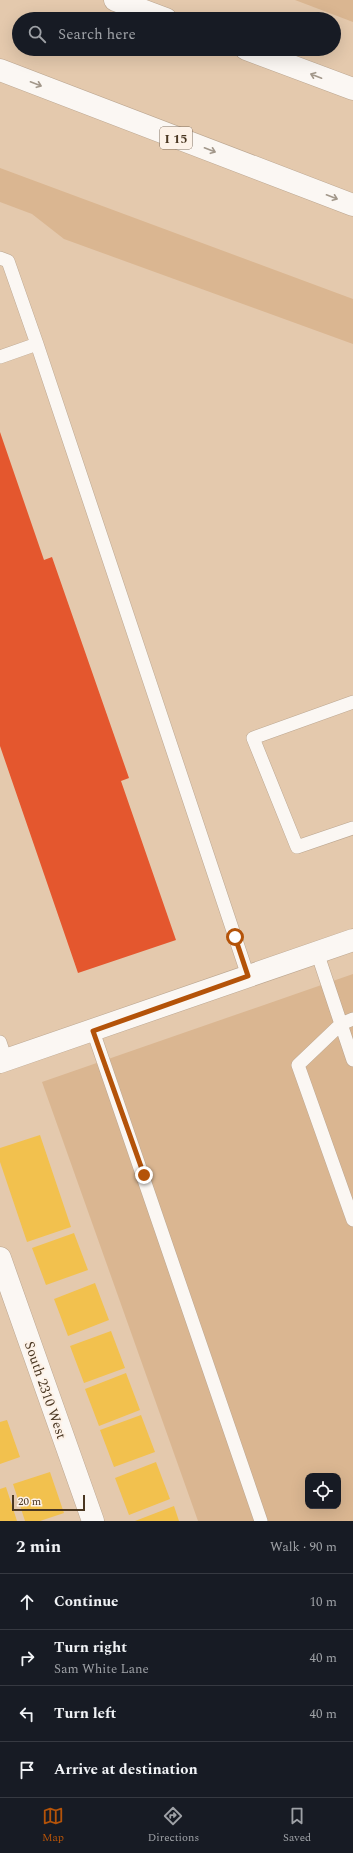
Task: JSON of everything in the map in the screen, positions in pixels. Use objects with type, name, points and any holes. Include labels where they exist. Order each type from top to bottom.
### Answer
[{"type":"main road","points":[[115,0],[147,12]]},
{"type":"main road","points":[[265,56],[353,89]]},
{"type":"main road","name":"I 15","points":[[0,70],[353,205]]},
{"type":"main road","points":[[2,1055],[93,1031],[353,940]]},
{"type":"main road","name":"South 2310 West","points":[[0,1258],[93,1521]]},
{"type":"lane","points":[[0,258],[8,261],[37,344],[248,976]]},
{"type":"lane","points":[[0,357],[37,344]]},
{"type":"lane","points":[[353,702],[253,738],[297,847],[353,828]]},
{"type":"lane","points":[[317,952],[353,1060]]},
{"type":"lane","points":[[353,1019],[340,1024],[298,1065],[353,1220]]},
{"type":"lane","points":[[93,1031],[261,1521]]},
{"type":"shaded area","points":[[295,0],[353,0],[353,22],[341,17],[341,12],[327,12]]},
{"type":"shaded area","points":[[0,168],[353,299],[353,344],[64,239],[32,214],[0,202]]},
{"type":"shaded area","points":[[353,974],[353,1521],[198,1521],[42,1082]]},
{"type":"building: Homes","points":[[40,1135],[71,1227],[27,1242],[0,1162],[0,1148]]},
{"type":"building: Homes","points":[[74,1233],[88,1270],[46,1285],[32,1248]]},
{"type":"building: Homes","points":[[95,1283],[109,1320],[68,1336],[54,1299]]},
{"type":"building: Homes","points":[[111,1331],[125,1368],[84,1383],[70,1346]]},
{"type":"building: Homes","points":[[126,1373],[140,1410],[99,1426],[85,1389]]},
{"type":"building: Homes","points":[[141,1415],[155,1452],[114,1467],[100,1430]]},
{"type":"building: Homes","points":[[7,1420],[20,1457],[0,1464],[0,1422]]},
{"type":"building: Homes","points":[[156,1462],[170,1499],[129,1515],[115,1478]]},
{"type":"building: Homes","points":[[50,1472],[64,1513],[40,1521],[25,1521],[13,1484]]},
{"type":"building: Homes","points":[[6,1487],[17,1521],[0,1521],[0,1489]]},
{"type":"building: Homes","points":[[174,1506],[179,1521],[135,1521]]},
{"type":"building: Shops","points":[[0,432],[44,560],[52,557],[129,778],[121,781],[176,940],[78,973],[0,746]]},
{"type":"route","points":[[144,1175],[93,1031],[248,976],[235,937]]}]
